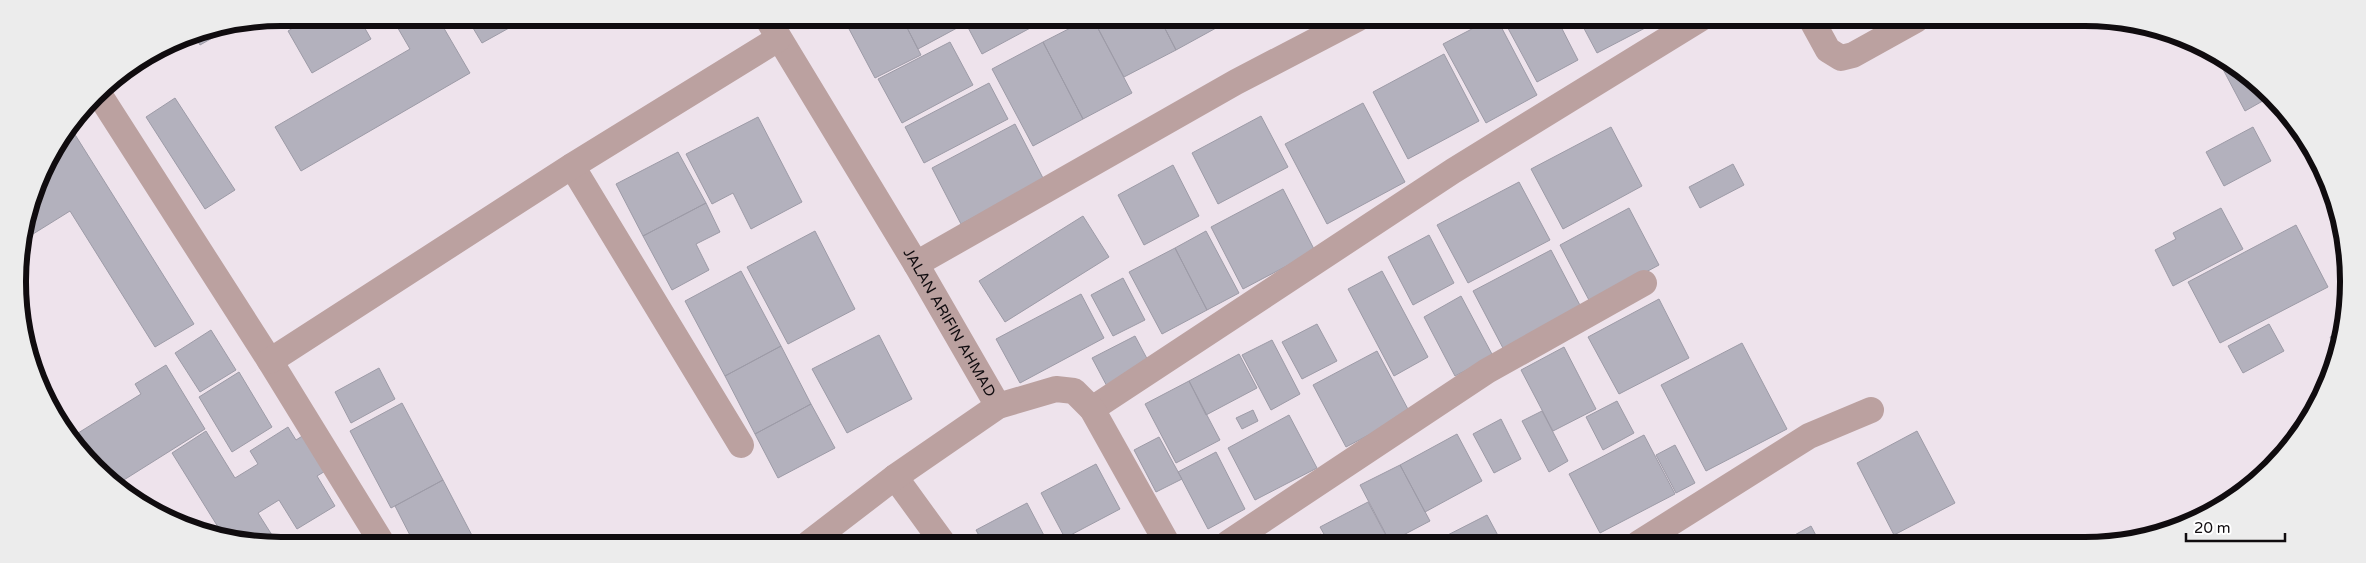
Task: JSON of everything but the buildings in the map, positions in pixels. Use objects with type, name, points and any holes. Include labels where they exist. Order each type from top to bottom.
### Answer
[{"type":"street","points":[[916,264],[1236,82],[1344,26]]},
{"type":"street","points":[[1092,409],[1453,171],[1689,26]]},
{"type":"street","points":[[1815,26],[1828,50],[1840,58],[1853,55],[1905,26]]},
{"type":"street","points":[[270,361],[572,166],[772,28]]},
{"type":"street","name":"JALAN ARIFIN AHMAD","points":[[772,28],[916,264],[998,406],[1056,389],[1074,390],[1092,409],[1164,537]]},
{"type":"street","points":[[103,100],[270,361],[378,537]]},
{"type":"street","points":[[572,166],[741,445]]},
{"type":"street","points":[[1237,537],[1487,371],[1644,283]]},
{"type":"street","points":[[817,537],[895,477],[998,406]]},
{"type":"street","points":[[1649,537],[1809,436],[1871,410]]},
{"type":"street","points":[[895,477],[940,537]]}]
